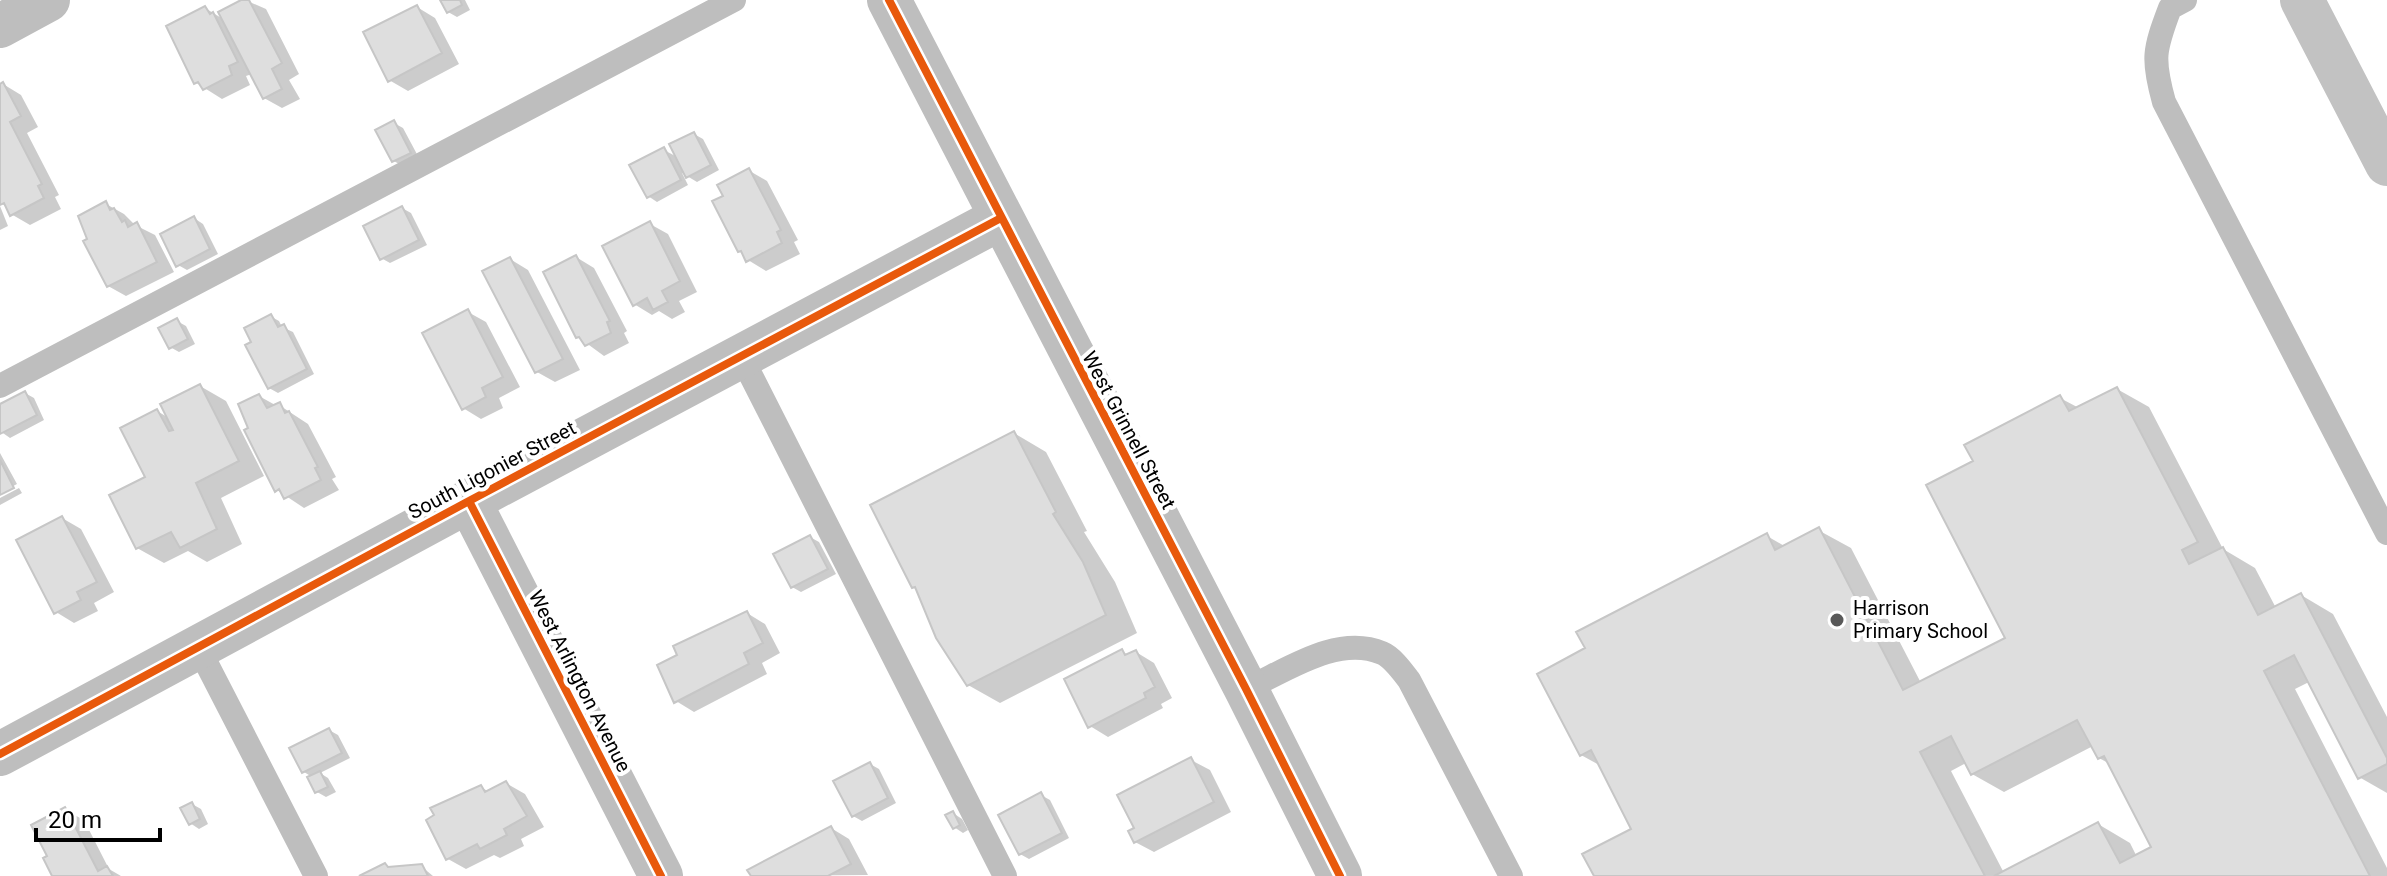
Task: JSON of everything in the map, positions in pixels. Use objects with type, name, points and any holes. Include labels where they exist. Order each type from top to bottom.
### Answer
[{"type":"street","points":[[0,26],[48,0]]},
{"type":"street","name":"West Grinnell Street","points":[[889,0],[1340,876]]},
{"type":"street","points":[[2302,0],[2387,164]]},
{"type":"street","name":"South Ligonier Street","points":[[0,754],[1001,218]]},
{"type":"street","name":"West Arlington Avenue","points":[[469,501],[661,876]]},
{"type":"lane","points":[[0,386],[734,0]]},
{"type":"lane","points":[[2185,0],[2170,8],[2158,38],[2154,68],[2164,102],[2387,533]]},
{"type":"lane","points":[[741,356],[1005,876]]},
{"type":"lane","points":[[1246,689],[1326,652],[1352,646],[1385,653],[1409,680],[1511,876]]},
{"type":"lane","points":[[198,647],[316,876]]},
{"type":"building","points":[[241,0],[249,0],[282,63],[272,69],[282,89],[263,99],[218,12]]},
{"type":"building","points":[[440,0],[460,0],[462,5],[447,13]]},
{"type":"building","points":[[417,5],[442,53],[388,82],[363,32]]},
{"type":"building","points":[[205,6],[210,14],[213,12],[238,62],[229,66],[232,75],[203,90],[198,82],[194,84],[166,26]]},
{"type":"building","points":[[3,82],[21,116],[10,122],[42,184],[38,186],[44,198],[10,216],[4,203],[0,205],[0,84]]},
{"type":"building","points":[[394,120],[411,153],[392,162],[375,130]]},
{"type":"building","points":[[694,132],[711,165],[686,178],[669,144]]},
{"type":"building","points":[[664,147],[681,180],[647,198],[629,165]]},
{"type":"building","points":[[749,168],[781,230],[777,232],[782,243],[746,262],[712,201],[723,196],[717,185]]},
{"type":"building","points":[[106,201],[110,210],[114,208],[128,227],[137,222],[157,262],[107,287],[83,241],[87,239],[78,216]]},
{"type":"building","points":[[402,206],[419,240],[380,260],[363,226]]},
{"type":"building","points":[[194,216],[210,249],[176,267],[160,234]]},
{"type":"building","points":[[650,221],[680,281],[662,291],[668,302],[653,310],[647,298],[633,306],[602,246]]},
{"type":"building","points":[[576,255],[610,321],[607,322],[611,333],[585,346],[579,337],[576,338],[543,272]]},
{"type":"building","points":[[510,257],[563,359],[535,373],[482,271]]},
{"type":"building","points":[[468,309],[503,377],[482,388],[486,397],[462,410],[422,333]]},
{"type":"building","points":[[271,314],[278,327],[284,324],[307,369],[268,389],[245,345],[251,342],[244,328]]},
{"type":"building","points":[[177,318],[188,339],[169,349],[158,328]]},
{"type":"building","points":[[200,384],[239,461],[196,483],[217,529],[180,548],[171,532],[136,549],[109,495],[145,477],[120,428],[157,409],[169,431],[173,430],[160,404]]},
{"type":"building","points":[[2117,387],[2198,542],[2182,550],[2189,564],[2223,547],[2258,615],[2301,593],[2387,758],[2387,764],[2358,779],[2294,655],[2264,671],[2370,876],[1994,876],[2098,822],[2120,863],[2151,847],[2104,756],[2098,759],[2077,720],[1971,775],[1951,736],[1920,752],[1985,876],[1594,876],[1582,854],[1631,829],[1591,750],[1580,756],[1537,674],[1585,648],[1576,632],[1767,533],[1775,550],[1819,527],[1903,690],[2005,638],[1926,485],[1973,461],[1964,445],[2060,395],[2069,411]]},
{"type":"building","points":[[25,391],[37,415],[0,434],[0,404]]},
{"type":"building","points":[[259,394],[267,408],[280,402],[285,413],[289,411],[318,467],[315,468],[321,480],[284,499],[279,489],[275,492],[244,430],[248,428],[238,404]]},
{"type":"building","points":[[1014,431],[1056,512],[1053,514],[1083,562],[1106,615],[967,686],[936,638],[915,587],[912,588],[870,505]]},
{"type":"building","points":[[0,460],[14,488],[0,495]]},
{"type":"building","points":[[62,516],[97,582],[77,592],[81,600],[54,614],[16,540]]},
{"type":"building","points":[[810,535],[828,569],[791,588],[773,554]]},
{"type":"building","points":[[747,611],[763,643],[744,653],[749,664],[674,703],[657,665],[677,655],[673,646]]},
{"type":"building","points":[[1122,649],[1125,655],[1136,650],[1155,687],[1144,693],[1146,698],[1088,728],[1064,679]]},
{"type":"building","points":[[329,728],[342,753],[302,773],[289,748]]},
{"type":"building","points":[[1191,757],[1214,802],[1134,843],[1128,831],[1134,828],[1117,795]]},
{"type":"building","points":[[870,762],[888,798],[852,817],[833,781]]},
{"type":"building","points":[[320,771],[328,787],[315,793],[307,777]]},
{"type":"building","points":[[506,781],[527,816],[504,829],[507,835],[480,849],[477,844],[446,860],[426,820],[434,815],[430,808],[481,785],[485,792]]},
{"type":"building","points":[[1041,792],[1062,833],[1019,855],[998,815]]},
{"type":"building","points":[[192,802],[200,819],[189,825],[180,808]]},
{"type":"building","points":[[65,807],[98,871],[107,866],[113,876],[52,876],[43,858],[47,856],[31,825]]},
{"type":"building","points":[[953,811],[960,825],[953,829],[945,815]]},
{"type":"building","points":[[831,826],[851,864],[828,876],[751,876],[747,870]]},
{"type":"building","points":[[385,863],[388,867],[422,864],[428,876],[359,876]]},
{"type":"cycle path","points":[[889,0],[1340,876]]},
{"type":"cycle path","points":[[0,754],[1001,218]]},
{"type":"cycle path","points":[[469,501],[661,876]]},
{"type":"place","name":"Harrison Primary School","points":[[1837,620]]}]
